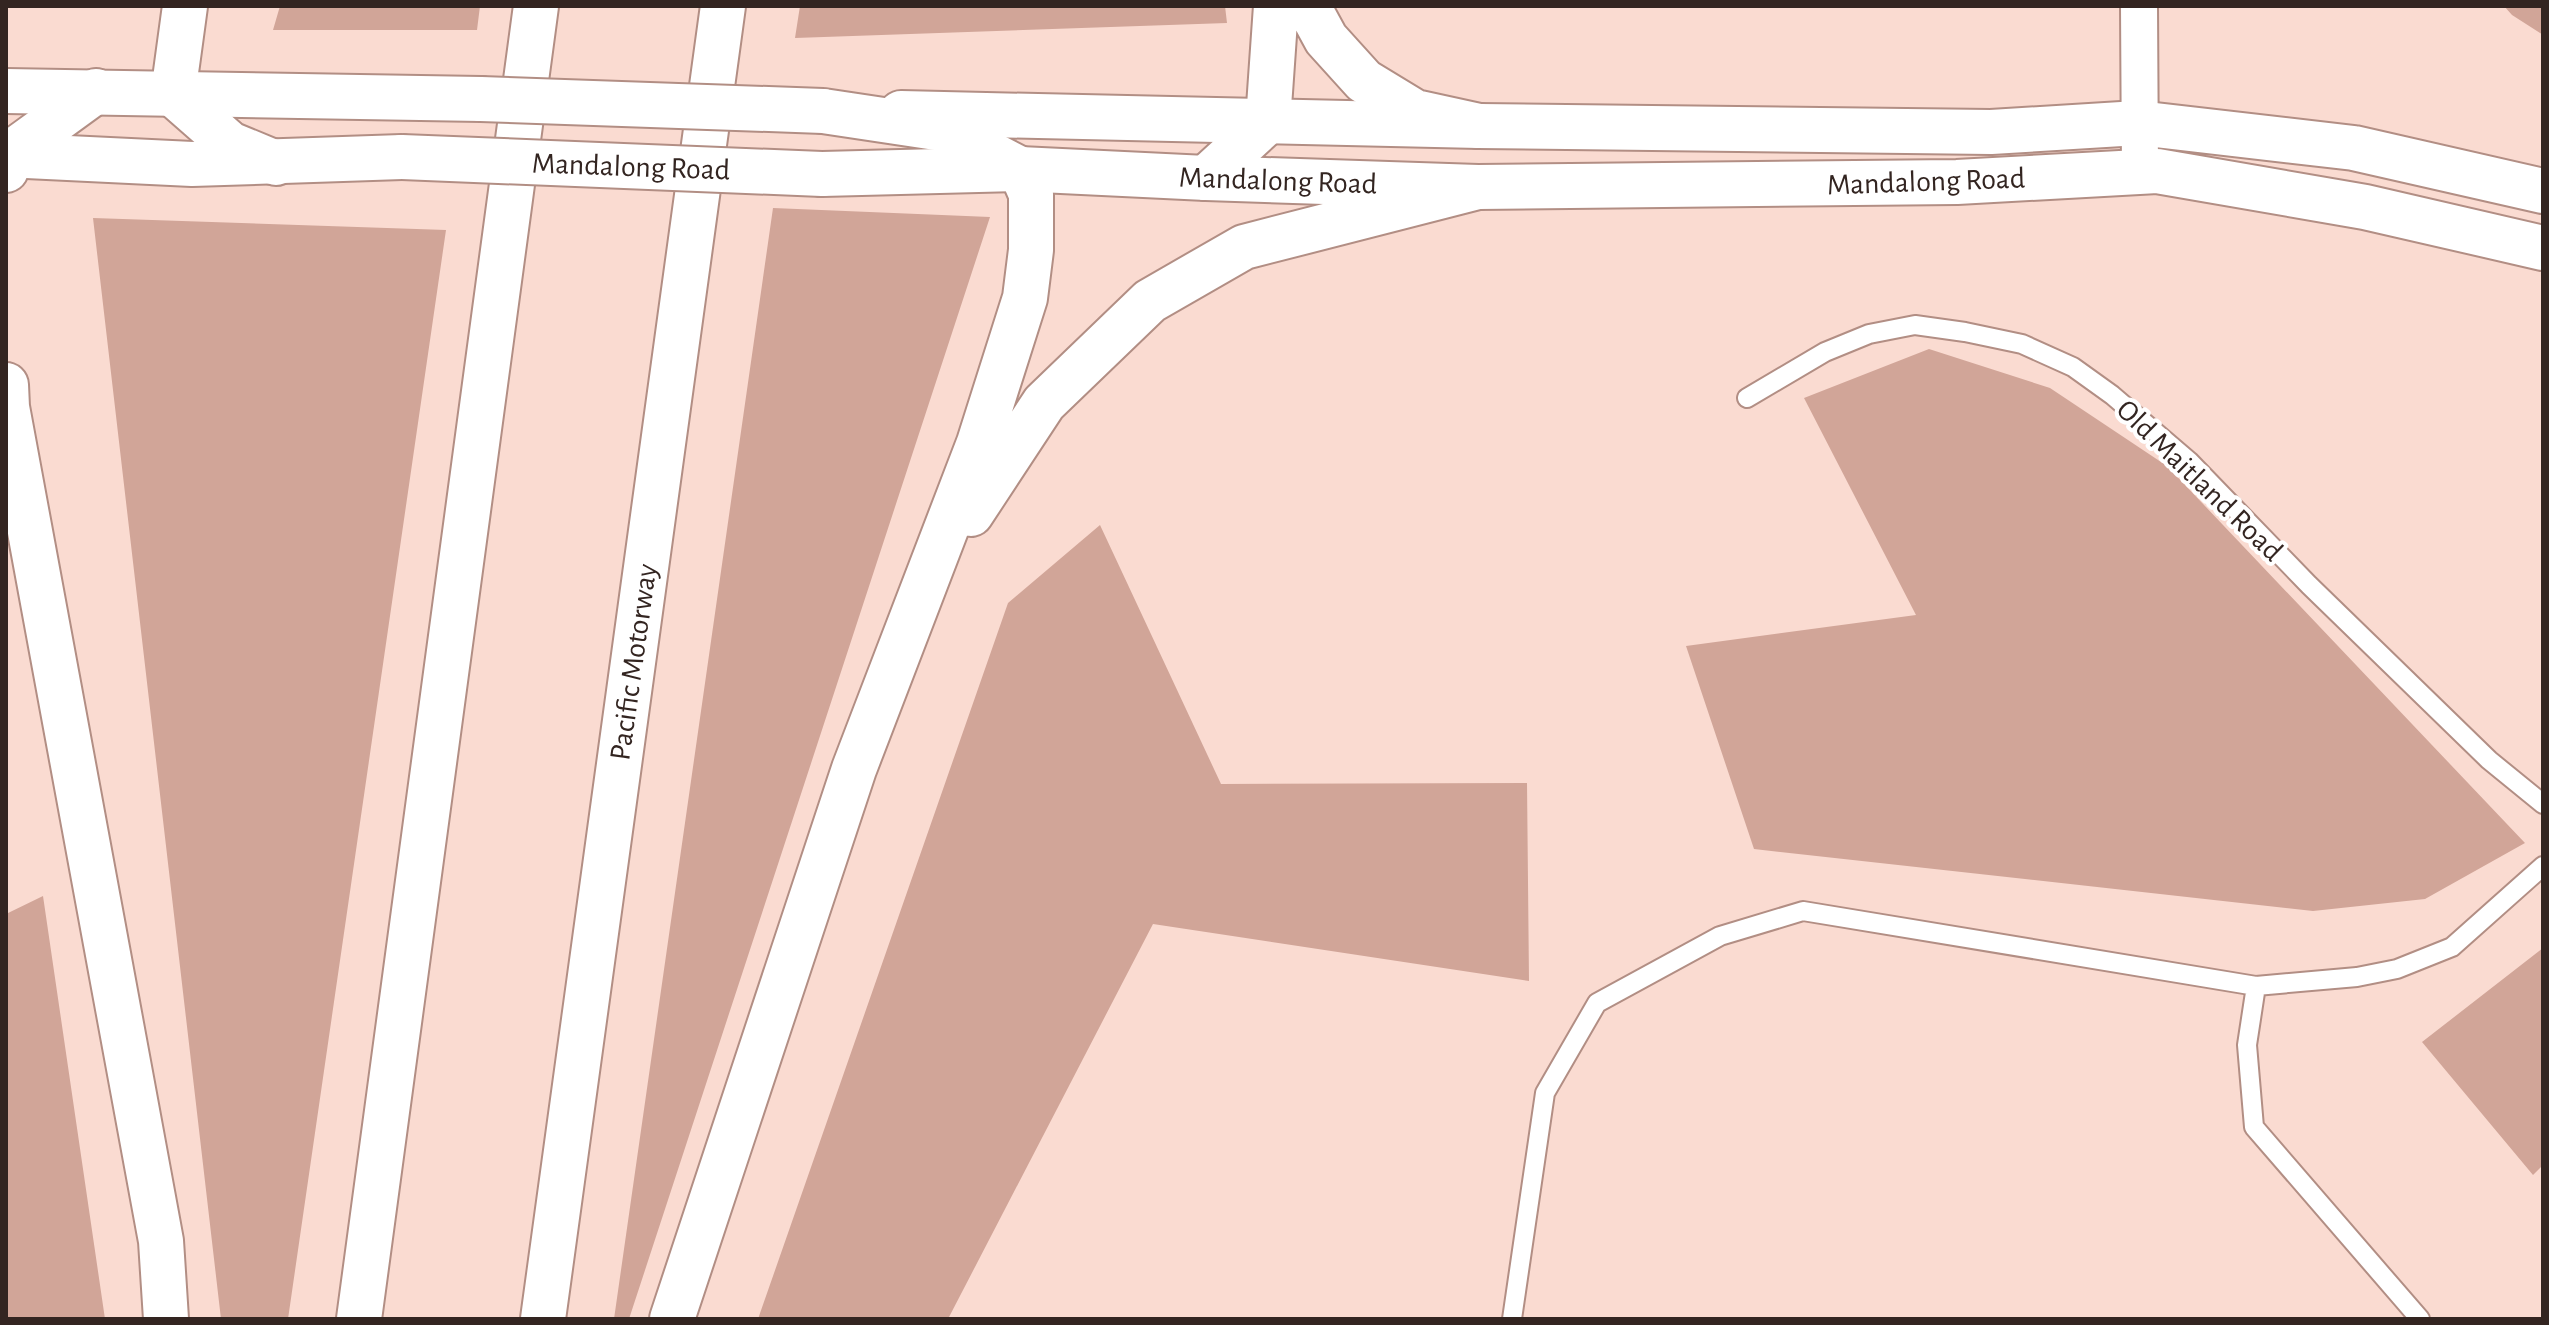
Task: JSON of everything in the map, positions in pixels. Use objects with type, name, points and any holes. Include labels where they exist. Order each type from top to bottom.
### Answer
[{"type":"main road","points":[[185,6],[173,94],[230,144],[276,163]]},
{"type":"main road","points":[[359,1319],[536,6]]},
{"type":"main road","name":"Pacific Motorway","points":[[543,1319],[723,6]]},
{"type":"main road","points":[[1206,178],[1268,121],[1276,6]]},
{"type":"main road","points":[[1308,6],[1326,39],[1364,81],[1415,112],[1479,126]]},
{"type":"main road","name":"Mandalong Road","points":[[6,91],[402,98],[1479,126],[1991,132],[2138,123],[2354,148],[2543,191]]},
{"type":"main road","points":[[7,160],[96,91]]},
{"type":"main road","points":[[672,1319],[854,769],[979,443],[1025,298],[1031,250],[1031,194],[1020,169],[943,129],[823,111]]},
{"type":"main road","name":"Mandalong Road","points":[[7,160],[192,164],[402,157],[822,174],[1020,169],[1478,187],[1957,182],[2157,171],[2365,207],[2543,248]]},
{"type":"main road","points":[[924,587],[1044,403],[1150,301],[1244,247],[1478,187]]},
{"type":"main road","points":[[6,399],[161,1241],[166,1319]]},
{"type":"street","points":[[2139,6],[2140,172]]},
{"type":"lane","name":"Old Maitland Road","points":[[1747,398],[1825,352],[1869,334],[1915,325],[2022,344],[2073,367],[2112,395],[2189,461],[2309,585],[2477,750],[2543,804]]},
{"type":"lane","points":[[1512,1319],[1545,1093],[1597,1003],[1720,936],[1803,911],[2256,986],[2383,972],[2452,947],[2543,866]]},
{"type":"lane","points":[[2256,986],[2247,1045],[2254,1127],[2420,1319]]},
{"type":"shaded area","points":[[280,6],[480,6],[477,30],[273,30]]},
{"type":"shaded area","points":[[800,6],[1225,6],[1227,23],[795,38]]},
{"type":"shaded area","points":[[2504,6],[2543,6],[2543,35],[2512,15]]},
{"type":"shaded area","points":[[773,208],[990,217],[629,1319],[614,1319]]},
{"type":"shaded area","points":[[93,218],[446,230],[288,1319],[221,1319]]},
{"type":"shaded area","points":[[1929,349],[2050,388],[2167,466],[2525,843],[2425,899],[2313,911],[1754,849],[1686,646],[1916,615],[1804,398]]},
{"type":"shaded area","points":[[1100,525],[1221,784],[1527,783],[1529,981],[1153,924],[948,1319],[758,1319],[1008,603]]},
{"type":"shaded area","points":[[43,896],[105,1319],[6,1319],[6,914]]},
{"type":"shaded area","points":[[2543,948],[2543,1165],[2533,1175],[2422,1042]]}]
